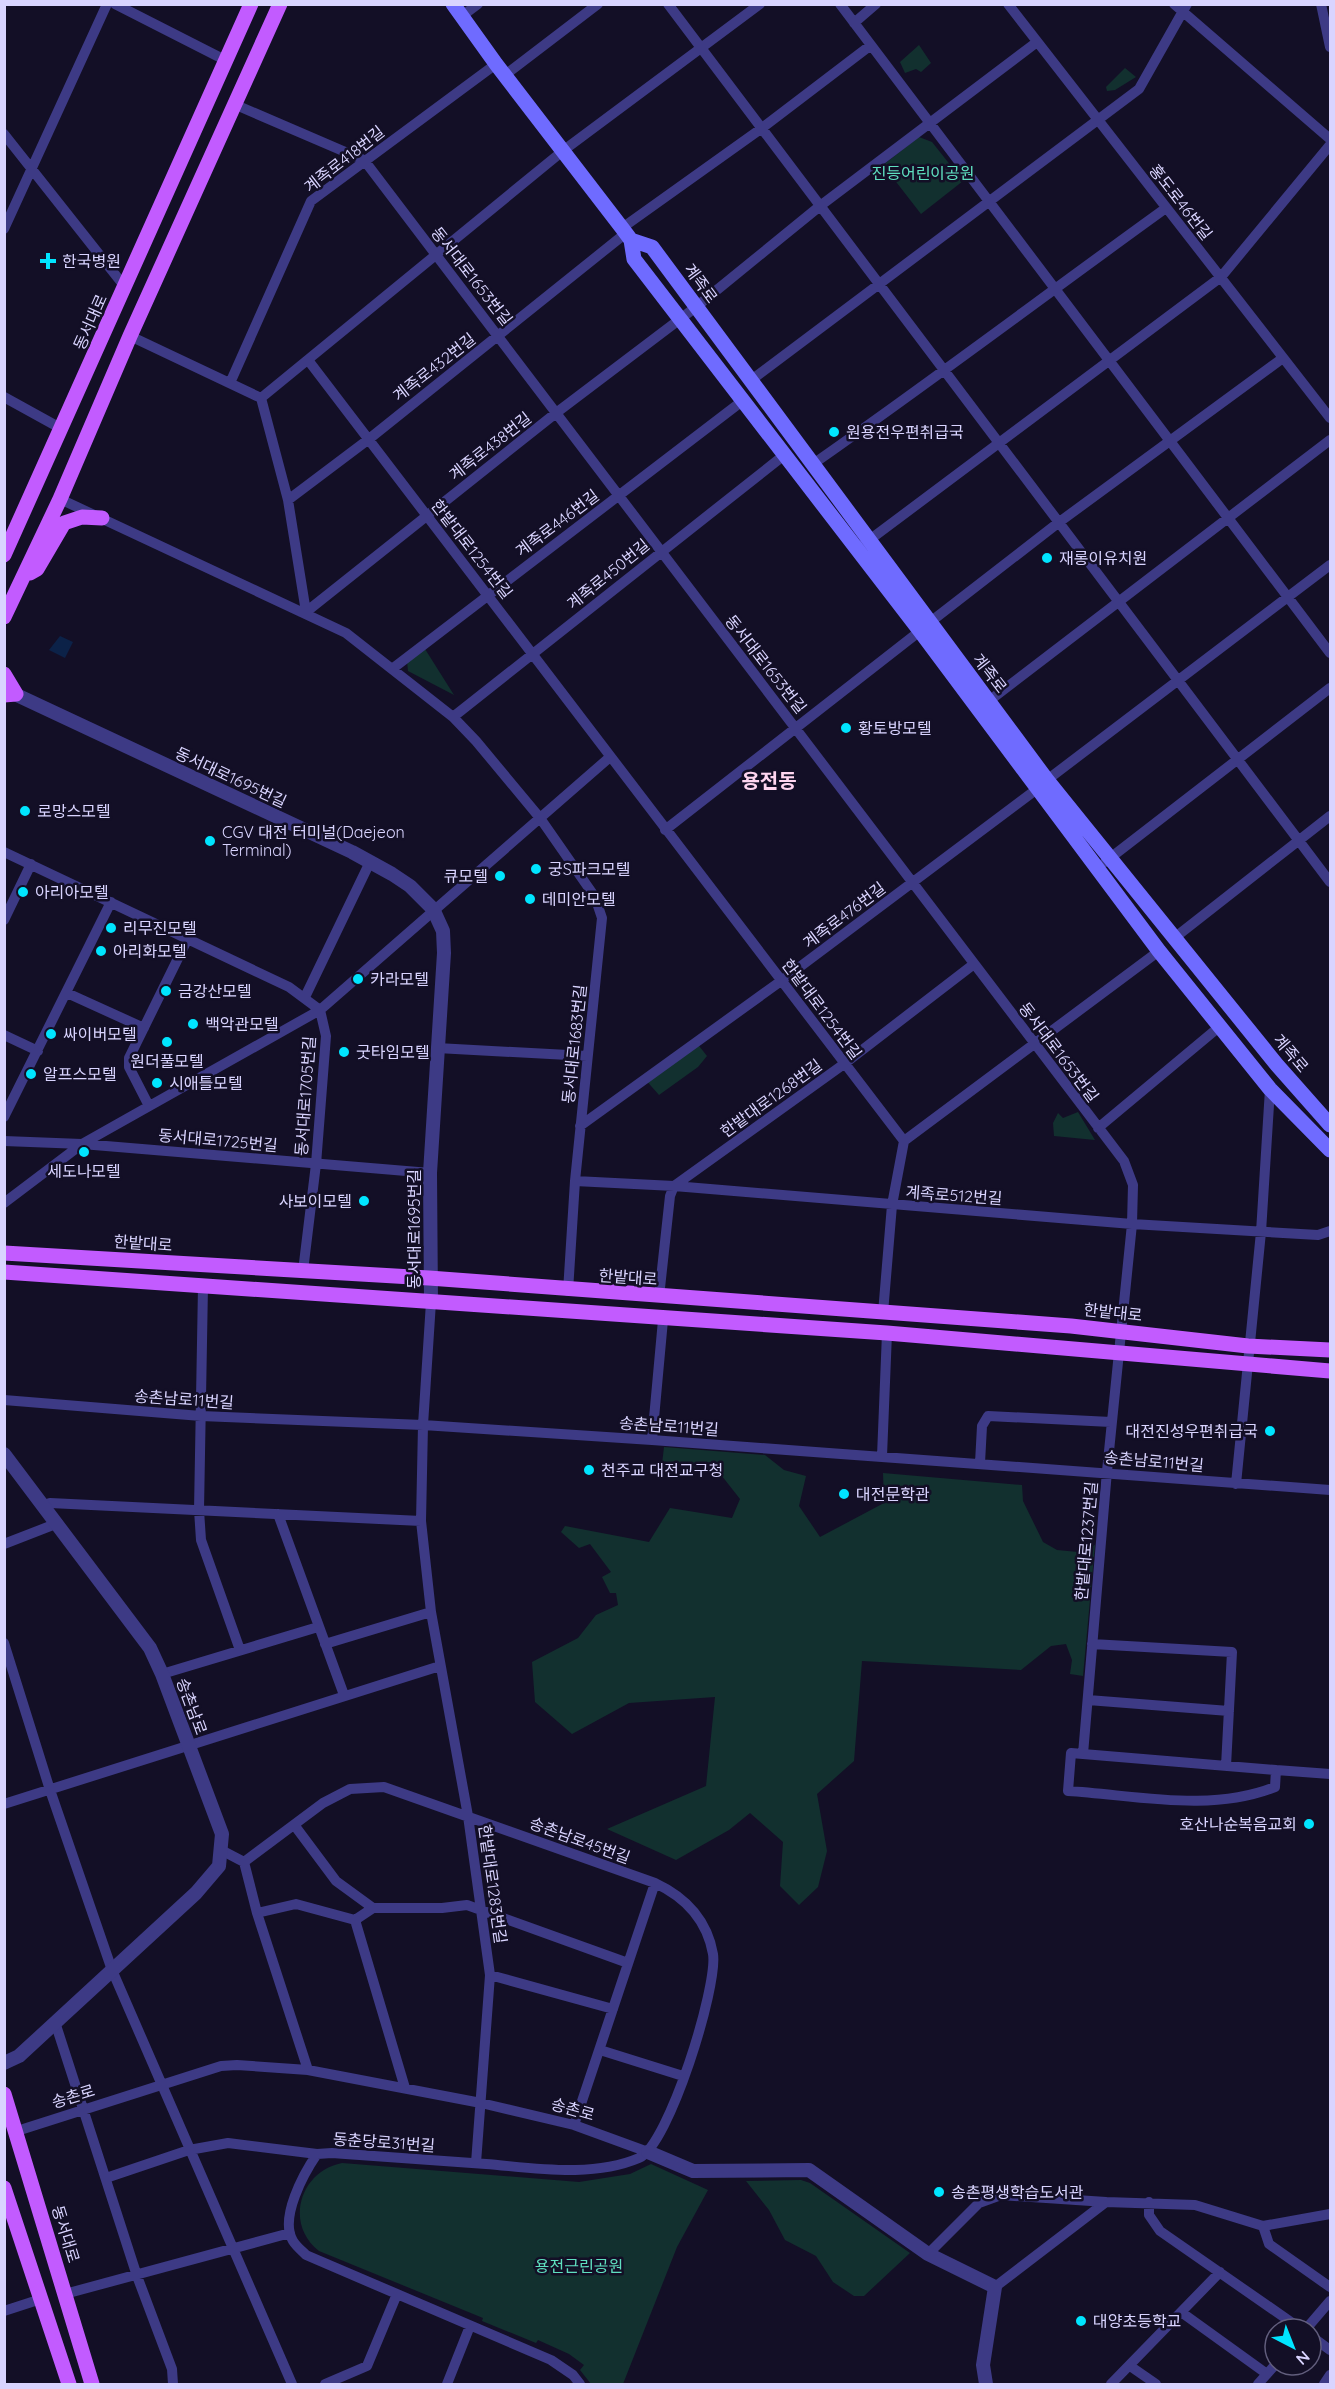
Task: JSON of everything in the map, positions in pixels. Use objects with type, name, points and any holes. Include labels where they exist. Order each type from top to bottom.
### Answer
[{"type":"main road","name":"동서대로","points":[[4,555],[251,4]]},
{"type":"main road","points":[[4,617],[60,499],[130,336],[280,4]]},
{"type":"main road","name":"계족로","points":[[457,10],[500,70],[564,150],[626,234],[634,259],[741,402],[856,549],[925,627]]},
{"type":"main road","name":"계족로","points":[[626,234],[652,247],[869,540],[925,627],[1103,863],[1160,951],[1270,1089],[1330,1150]]},
{"type":"main road","points":[[24,575],[37,569],[64,523],[82,517],[102,518]]},
{"type":"main road","points":[[4,674],[8,693]]},
{"type":"main road","name":"계족로","points":[[1103,863],[1173,939],[1276,1065],[1329,1119]]},
{"type":"main road","name":"한밭대로","points":[[4,1253],[429,1278],[568,1291],[1120,1330],[1248,1346],[1330,1350]]},
{"type":"main road","points":[[4,1272],[663,1320],[887,1333],[1118,1352],[1246,1366],[1330,1371]]},
{"type":"main road","name":"동서대로","points":[[4,2094],[92,2385]]},
{"type":"main road","points":[[4,2188],[69,2385]]},
{"type":"street","points":[[4,229],[107,4]]},
{"type":"street","points":[[115,4],[225,60]]},
{"type":"street","name":"계족로","points":[[457,10],[477,4]]},
{"type":"street","name":"계족로418번길","points":[[230,383],[311,201],[364,160],[598,4]]},
{"type":"street","points":[[668,4],[1330,882]]},
{"type":"street","points":[[261,398],[564,150],[760,4]]},
{"type":"street","points":[[840,4],[1330,653]]},
{"type":"street","points":[[854,23],[876,4]]},
{"type":"street","name":"홍도로46번길","points":[[1008,4],[1330,418]]},
{"type":"street","points":[[1321,4],[1330,47]]},
{"type":"street","points":[[750,381],[1139,89],[1181,7],[1330,138]]},
{"type":"street","name":"계족로438번길","points":[[306,612],[556,413],[696,307],[820,206],[1037,42]]},
{"type":"street","name":"계족로432번길","points":[[288,500],[871,45]]},
{"type":"street","name":"동서대로1653번길","points":[[236,105],[364,160],[1124,1161],[1133,1185],[1132,1224],[1120,1330]]},
{"type":"street","points":[[4,134],[125,287]]},
{"type":"street","points":[[856,549],[999,445],[1221,277],[1330,145]]},
{"type":"street","points":[[813,464],[945,372],[1054,288],[1167,208]]},
{"type":"street","points":[[130,336],[261,398],[288,500],[306,612]]},
{"type":"street","points":[[665,830],[1058,523],[1284,358]]},
{"type":"street","name":"한밭대로1254번길","points":[[308,360],[534,653],[610,758],[904,1141]]},
{"type":"street","points":[[4,397],[62,429]]},
{"type":"street","name":"계족로446번길","points":[[392,669],[741,402]]},
{"type":"street","points":[[984,706],[1330,440]]},
{"type":"street","name":"계족로450번길","points":[[453,717],[783,456]]},
{"type":"street","name":"동서대로1683번길","points":[[60,499],[306,612],[346,633],[453,717],[540,818],[595,897],[602,918],[580,1126],[568,1291]]},
{"type":"street","name":"계족로476번길","points":[[580,1126],[782,981],[1330,565]]},
{"type":"street","points":[[1103,863],[1238,762],[1330,688]]},
{"type":"street","name":"동서대로1695번길","points":[[8,693],[370,861],[410,886],[433,909],[443,931],[444,953],[430,1173],[429,1278],[431,1302]]},
{"type":"street","points":[[4,852],[289,987],[320,1010],[433,909],[610,758]]},
{"type":"street","points":[[1173,939],[1330,816]]},
{"type":"street","points":[[305,997],[370,861]]},
{"type":"street","points":[[4,920],[31,864]]},
{"type":"street","points":[[4,1117],[111,902]]},
{"type":"street","points":[[149,1106],[128,1063],[188,938]]},
{"type":"street","points":[[883,1313],[892,1205],[904,1141],[1160,951]]},
{"type":"street","name":"한밭대로1268번길","points":[[674,1186],[844,1064],[974,964]]},
{"type":"street","points":[[67,993],[144,1028]]},
{"type":"street","name":"동서대로1705번길","points":[[82,1144],[320,1010],[326,1036],[316,1164],[303,1271]]},
{"type":"street","points":[[1098,1128],[1219,1027]]},
{"type":"street","points":[[4,1035],[38,1051]]},
{"type":"street","points":[[437,1048],[587,1056]]},
{"type":"street","points":[[1236,1484],[1261,1232],[1270,1089]]},
{"type":"street","name":"동서대로1725번길","points":[[4,1141],[82,1144],[430,1173]]},
{"type":"street","points":[[4,1203],[82,1144]]},
{"type":"street","name":"계족로512번길","points":[[575,1181],[674,1186],[1132,1224],[1318,1235],[1330,1231]]},
{"type":"street","points":[[660,1297],[670,1196],[674,1186]]},
{"type":"street","points":[[203,1286],[199,1510],[201,1540],[240,1650]]},
{"type":"street","name":"한밭대로1283번길","points":[[431,1302],[423,1425],[421,1521],[431,1612],[468,1816],[490,1975],[476,2163]]},
{"type":"street","points":[[652,1440],[663,1320]]},
{"type":"street","name":"한밭대로1237번길","points":[[1083,1754],[1120,1330]]},
{"type":"street","points":[[882,1456],[887,1333]]},
{"type":"street","name":"송촌남로11번길","points":[[4,1400],[201,1416],[423,1425],[652,1440],[1107,1471],[1236,1484],[1330,1490]]},
{"type":"street","points":[[980,1463],[982,1426],[988,1416],[1111,1422]]},
{"type":"street","name":"송촌남로","points":[[4,1454],[150,1648],[162,1674],[222,1834],[221,1850]]},
{"type":"street","points":[[44,1505],[50,1503],[421,1521]]},
{"type":"street","points":[[278,1514],[344,1695]]},
{"type":"street","points":[[4,1544],[58,1523]]},
{"type":"street","points":[[325,1644],[431,1612]]},
{"type":"street","points":[[162,1674],[318,1627]]},
{"type":"street","points":[[4,1643],[50,1790],[112,1970],[292,2385]]},
{"type":"street","points":[[1092,1644],[1232,1652],[1226,1766]]},
{"type":"street","points":[[4,1804],[440,1666]]},
{"type":"street","points":[[1088,1700],[1229,1711]]},
{"type":"street","points":[[1276,1770],[1275,1787],[1253,1796],[1203,1801],[1068,1791],[1071,1753],[1330,1774]]},
{"type":"street","name":"송촌남로45번길","points":[[244,1862],[323,1803],[350,1789],[384,1787],[655,1883],[675,1893],[693,1910],[706,1931],[713,1955],[712,1984],[671,2113],[655,2145],[648,2152]]},
{"type":"street","points":[[295,1826],[336,1881],[373,1908]]},
{"type":"street","points":[[4,2063],[19,2056],[196,1893],[219,1866],[221,1850],[244,1862],[257,1913],[308,2070]]},
{"type":"street","points":[[574,2125],[655,1883]]},
{"type":"street","points":[[257,1913],[296,1904],[355,1920],[373,1908],[442,1908],[467,1905],[628,1963]]},
{"type":"street","points":[[355,1920],[405,2088]]},
{"type":"street","points":[[490,1975],[613,2009]]},
{"type":"street","points":[[55,2022],[137,2276],[172,2369],[173,2385]]},
{"type":"street","points":[[600,2049],[683,2076]]},
{"type":"street","name":"송촌로","points":[[17,2131],[221,2066],[308,2070],[480,2103],[574,2125],[693,2171],[809,2170],[928,2254],[995,2287]]},
{"type":"street","points":[[106,2178],[189,2150],[228,2143],[317,2154]]},
{"type":"street","name":"동춘당로31번길","points":[[290,2233],[289,2223],[301,2178],[317,2154],[332,2153],[587,2170],[634,2160],[648,2152]]},
{"type":"street","points":[[928,2254],[979,2204],[987,2199],[1008,2196],[1195,2205],[1263,2226],[1330,2214]]},
{"type":"street","points":[[986,2385],[982,2365],[995,2287],[1106,2202]]},
{"type":"street","points":[[1149,2202],[1149,2215],[1160,2231],[1284,2317]]},
{"type":"street","points":[[1263,2226],[1269,2244],[1330,2287]]},
{"type":"street","points":[[65,2294],[290,2233],[293,2241],[306,2255],[551,2360],[573,2375],[580,2385]]},
{"type":"street","points":[[1111,2385],[1220,2271]]},
{"type":"street","points":[[326,2385],[367,2366],[396,2294]]},
{"type":"street","points":[[4,2311],[41,2299]]},
{"type":"street","points":[[1316,2317],[1330,2301]]},
{"type":"street","points":[[1180,2312],[1263,2371]]},
{"type":"street","points":[[447,2385],[470,2326]]},
{"type":"street","points":[[1130,2366],[1156,2385]]},
{"type":"street","points":[[1324,2385],[1330,2375]]},
{"type":"green space","points":[[919,45],[931,63],[921,72],[916,69],[905,73],[900,62]]},
{"type":"green space","points":[[1125,68],[1136,77],[1115,90],[1107,91],[1106,87]]},
{"type":"green space","name":"진등어린이공원","points":[[919,137],[932,142],[963,181],[921,214],[883,165]]},
{"type":"green space","points":[[425,649],[454,695],[408,671],[407,661]]},
{"type":"green space","points":[[696,1042],[707,1056],[698,1067],[659,1095],[644,1078]]},
{"type":"green space","points":[[1078,1112],[1095,1140],[1054,1136],[1053,1123],[1058,1113],[1063,1118]]},
{"type":"green space","points":[[664,1447],[765,1455],[784,1470],[806,1476],[799,1506],[820,1537],[884,1503],[883,1473],[1022,1485],[1023,1501],[1043,1542],[1057,1550],[1078,1552],[1095,1545],[1083,1676],[1070,1674],[1072,1660],[1066,1644],[1051,1646],[1021,1670],[862,1661],[854,1761],[817,1794],[827,1851],[818,1887],[799,1905],[780,1886],[783,1842],[750,1813],[729,1830],[676,1860],[607,1829],[706,1786],[715,1697],[629,1703],[572,1734],[535,1702],[532,1662],[578,1638],[596,1615],[618,1605],[616,1593],[610,1593],[602,1577],[611,1572],[590,1544],[579,1548],[561,1532],[565,1526],[649,1542],[670,1508],[732,1518],[740,1499],[718,1471],[662,1464]]},
{"type":"green space","name":"용전근린공원","points":[[342,2163],[579,2182],[630,2174],[651,2164],[708,2190],[677,2247],[623,2384],[591,2384],[580,2370],[584,2365],[569,2354],[538,2340],[536,2343],[482,2321],[483,2318],[319,2251],[308,2240],[302,2227],[300,2213],[302,2200],[307,2187],[316,2176]]},
{"type":"green space","points":[[801,2180],[810,2183],[910,2253],[864,2296],[854,2296],[833,2282],[816,2256],[785,2240],[769,2210],[746,2181]]},
{"type":"water","points":[[60,636],[73,642],[65,658],[49,650]]},
{"type":"place","name":"한국병원","points":[[48,261]]},
{"type":"place","name":"원용전우편취급국","points":[[834,432]]},
{"type":"place","name":"재롱이유치원","points":[[1047,558]]},
{"type":"place","name":"황토방모텔","points":[[846,728]]},
{"type":"place","name":"로망스모텔","points":[[25,811]]},
{"type":"place","name":"CGV 대전 터미널(Daejeon Terminal)","points":[[210,841]]},
{"type":"place","name":"궁S파크모텔","points":[[536,869]]},
{"type":"place","name":"큐모텔","points":[[500,876]]},
{"type":"place","name":"아리아모텔","points":[[23,892]]},
{"type":"place","name":"데미안모텔","points":[[530,899]]},
{"type":"place","name":"리무진모텔","points":[[111,928]]},
{"type":"place","name":"아리화모텔","points":[[101,951]]},
{"type":"place","name":"카라모텔","points":[[358,979]]},
{"type":"place","name":"금강산모텔","points":[[166,991]]},
{"type":"place","name":"백악관모텔","points":[[193,1024]]},
{"type":"place","name":"싸이버모텔","points":[[51,1034]]},
{"type":"place","name":"원더풀모텔","points":[[167,1042]]},
{"type":"place","name":"굿타임모텔","points":[[344,1052]]},
{"type":"place","name":"알프스모텔","points":[[31,1074]]},
{"type":"place","name":"시애틀모텔","points":[[157,1083]]},
{"type":"place","name":"세도나모텔","points":[[84,1152]]},
{"type":"place","name":"사보이모텔","points":[[364,1201]]},
{"type":"place","name":"대전진성우편취급국","points":[[1270,1431]]},
{"type":"place","name":"천주교 대전교구청","points":[[589,1470]]},
{"type":"place","name":"대전문학관","points":[[844,1494]]},
{"type":"place","name":"호산나순복음교회","points":[[1309,1824]]},
{"type":"place","name":"송촌평생학습도서관","points":[[939,2192]]},
{"type":"place","name":"대양초등학교","points":[[1081,2321]]},
{"type":"district","name":"용전동","points":[[769,781]]}]
